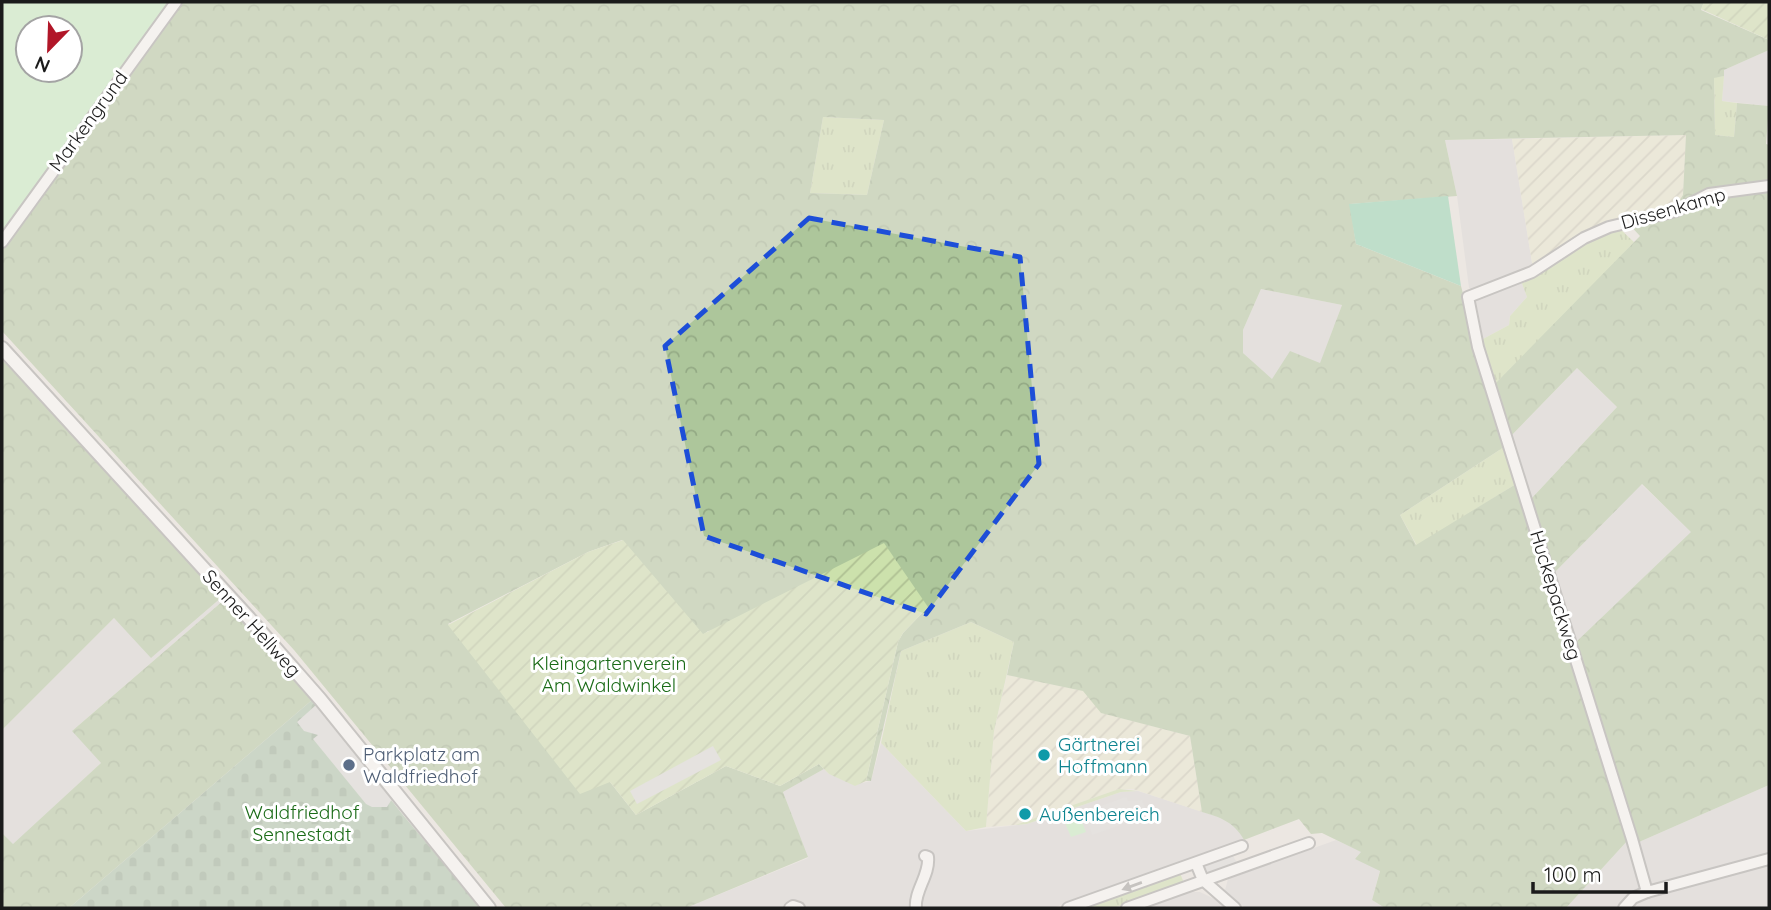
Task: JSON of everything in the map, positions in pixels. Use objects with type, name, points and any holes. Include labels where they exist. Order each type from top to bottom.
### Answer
[{"type":"street","name":"Markengrund","points":[[2,242],[176,2]]},
{"type":"street","name":"Dissenkamp","points":[[1468,297],[1532,272],[1584,238],[1609,227],[1676,211],[1709,194],[1769,187]]},
{"type":"street","name":"Huckepackweg","points":[[1468,297],[1478,347],[1647,892]]},
{"type":"street","name":"Senner Hellweg","points":[[2,348],[320,699],[489,908]]},
{"type":"street","points":[[1127,908],[1309,843]]},
{"type":"street","points":[[1068,908],[1242,846]]},
{"type":"street","points":[[916,908],[916,901],[929,867],[928,857],[925,856]]},
{"type":"street","points":[[1624,908],[1633,898],[1647,892],[1769,859]]},
{"type":"street","points":[[1196,863],[1203,880],[1235,908]]},
{"type":"street","points":[[790,908],[799,908]]},
{"type":"highlighted area","points":[[809,218],[1020,257],[1039,464],[926,614],[704,536],[665,346]]},
{"type":"shaded area","points":[[1769,50],[1769,106],[1722,101],[1724,70]]},
{"type":"shaded area","points":[[1512,139],[1533,269],[1474,291],[1469,288],[1457,196],[1445,140]]},
{"type":"shaded area","points":[[1521,281],[1527,297],[1510,316],[1509,325],[1481,340],[1472,305],[1478,297]]},
{"type":"shaded area","points":[[1261,289],[1342,305],[1320,364],[1272,380],[1243,353],[1243,330]]},
{"type":"shaded area","points":[[1577,368],[1617,407],[1530,500],[1510,437]]},
{"type":"shaded area","points":[[1641,484],[1692,532],[1575,643],[1554,573]]},
{"type":"shaded area","points":[[222,597],[224,600],[73,730],[101,763],[13,845],[2,833],[2,730],[114,618],[152,657]]},
{"type":"shaded area","name":"Parkplatz am Waldfriedhof","points":[[316,705],[392,799],[387,807],[372,807],[366,804],[313,739],[318,735],[304,731],[297,722]]},
{"type":"shaded area","points":[[881,743],[966,831],[1027,824],[1121,792],[1138,791],[1225,819],[1239,830],[1244,840],[1053,908],[686,908],[808,858],[783,792],[824,769],[829,774],[862,783],[871,781]]},
{"type":"shaded area","points":[[713,746],[721,760],[637,804],[630,791]]},
{"type":"shaded area","points":[[1769,785],[1769,855],[1656,886],[1651,884],[1639,842]]},
{"type":"shaded area","points":[[1126,797],[1128,801],[1142,800],[1149,815],[1092,835],[1084,812]]},
{"type":"shaded area","points":[[1336,840],[1362,852],[1356,859],[1380,870],[1372,900],[1385,908],[1245,908],[1225,890],[1228,879]]},
{"type":"shaded area","points":[[1628,840],[1641,885],[1637,891],[1624,898],[1618,908],[1566,908]]},
{"type":"shaded area","points":[[1232,854],[1237,863],[1207,874],[1203,865]]},
{"type":"shaded area","points":[[1769,865],[1769,908],[1632,908],[1644,899]]},
{"type":"shaded area","points":[[1188,892],[1200,892],[1226,908],[1144,908]]},
{"type":"green space","points":[[2,2],[169,2],[2,237]]},
{"type":"green space","points":[[179,2],[1704,2],[1701,10],[1769,40],[1769,50],[1724,70],[1724,76],[1714,78],[1715,135],[1734,137],[1737,103],[1769,106],[1766,144],[1769,145],[1769,785],[1639,842],[1628,840],[1566,908],[1385,908],[1372,900],[1380,871],[1355,859],[1361,852],[1322,833],[1311,834],[1299,819],[1244,840],[1226,821],[1202,812],[1190,736],[1101,713],[1083,691],[1007,675],[1014,642],[971,622],[901,651],[871,781],[866,781],[898,642],[928,607],[708,631],[703,635],[622,540],[588,552],[448,624],[610,782],[636,815],[726,766],[780,786],[819,764],[824,769],[783,792],[808,857],[686,908],[506,908],[294,650],[2,331],[2,251]],"holes":[[[823,117],[884,120],[867,195],[810,193]],[[1686,135],[1683,195],[1675,207],[1624,219],[1640,236],[1489,390],[1461,286],[1356,244],[1350,204],[1457,196],[1445,140]],[[1261,289],[1342,305],[1320,363],[1290,351],[1272,379],[1243,353],[1243,330]],[[1577,368],[1617,407],[1531,499],[1510,437]],[[1504,447],[1516,484],[1416,545],[1400,515]],[[1642,484],[1691,532],[1575,643],[1554,573]]]},
{"type":"green space","points":[[1704,2],[1769,2],[1769,40],[1701,9]]},
{"type":"green space","points":[[1724,76],[1722,101],[1737,103],[1734,137],[1715,135],[1714,77]]},
{"type":"green space","points":[[823,117],[884,120],[867,195],[810,193]]},
{"type":"green space","points":[[1686,135],[1683,195],[1674,207],[1624,219],[1533,269],[1512,139]]},
{"type":"green space","points":[[1448,196],[1461,286],[1356,244],[1349,204]]},
{"type":"green space","points":[[1619,228],[1634,242],[1494,385],[1481,340],[1509,325],[1510,316],[1527,297],[1521,281],[1596,235]]},
{"type":"green space","points":[[2,360],[222,597],[151,658],[114,618],[2,730]]},
{"type":"green space","points":[[1504,447],[1516,484],[1417,546],[1400,515]]},
{"type":"green space","name":"Kleingartenverein Am Waldwinkel","points":[[623,540],[703,634],[884,543],[928,607],[898,642],[866,781],[855,786],[829,774],[819,764],[780,786],[726,766],[636,815],[610,782],[580,794],[448,625],[588,552]]},
{"type":"green space","points":[[224,600],[312,700],[69,908],[2,908],[2,833],[13,844],[101,763],[72,731]]},
{"type":"green space","points":[[971,622],[1014,642],[994,731],[986,827],[966,831],[881,743],[901,651]]},
{"type":"green space","points":[[1007,675],[1084,691],[1102,713],[1190,736],[1202,812],[1133,789],[1119,789],[1015,825],[986,827],[994,731]]},
{"type":"green space","name":"Waldfriedhof Sennestadt","points":[[312,700],[481,908],[69,908]]},
{"type":"green space","points":[[1119,789],[1138,791],[1121,792],[1027,824],[1015,825]]},
{"type":"green space","points":[[1080,817],[1086,832],[1071,837],[1065,823]]},
{"type":"green space","points":[[1180,873],[1184,883],[1114,908],[1081,908]]},
{"type":"place","name":"Gärtnerei Hoffmann","points":[[1044,755]]},
{"type":"place","name":"Parkplatz am Waldfriedhof","points":[[349,765]]},
{"type":"place","name":"Außenbereich","points":[[1025,814]]}]
